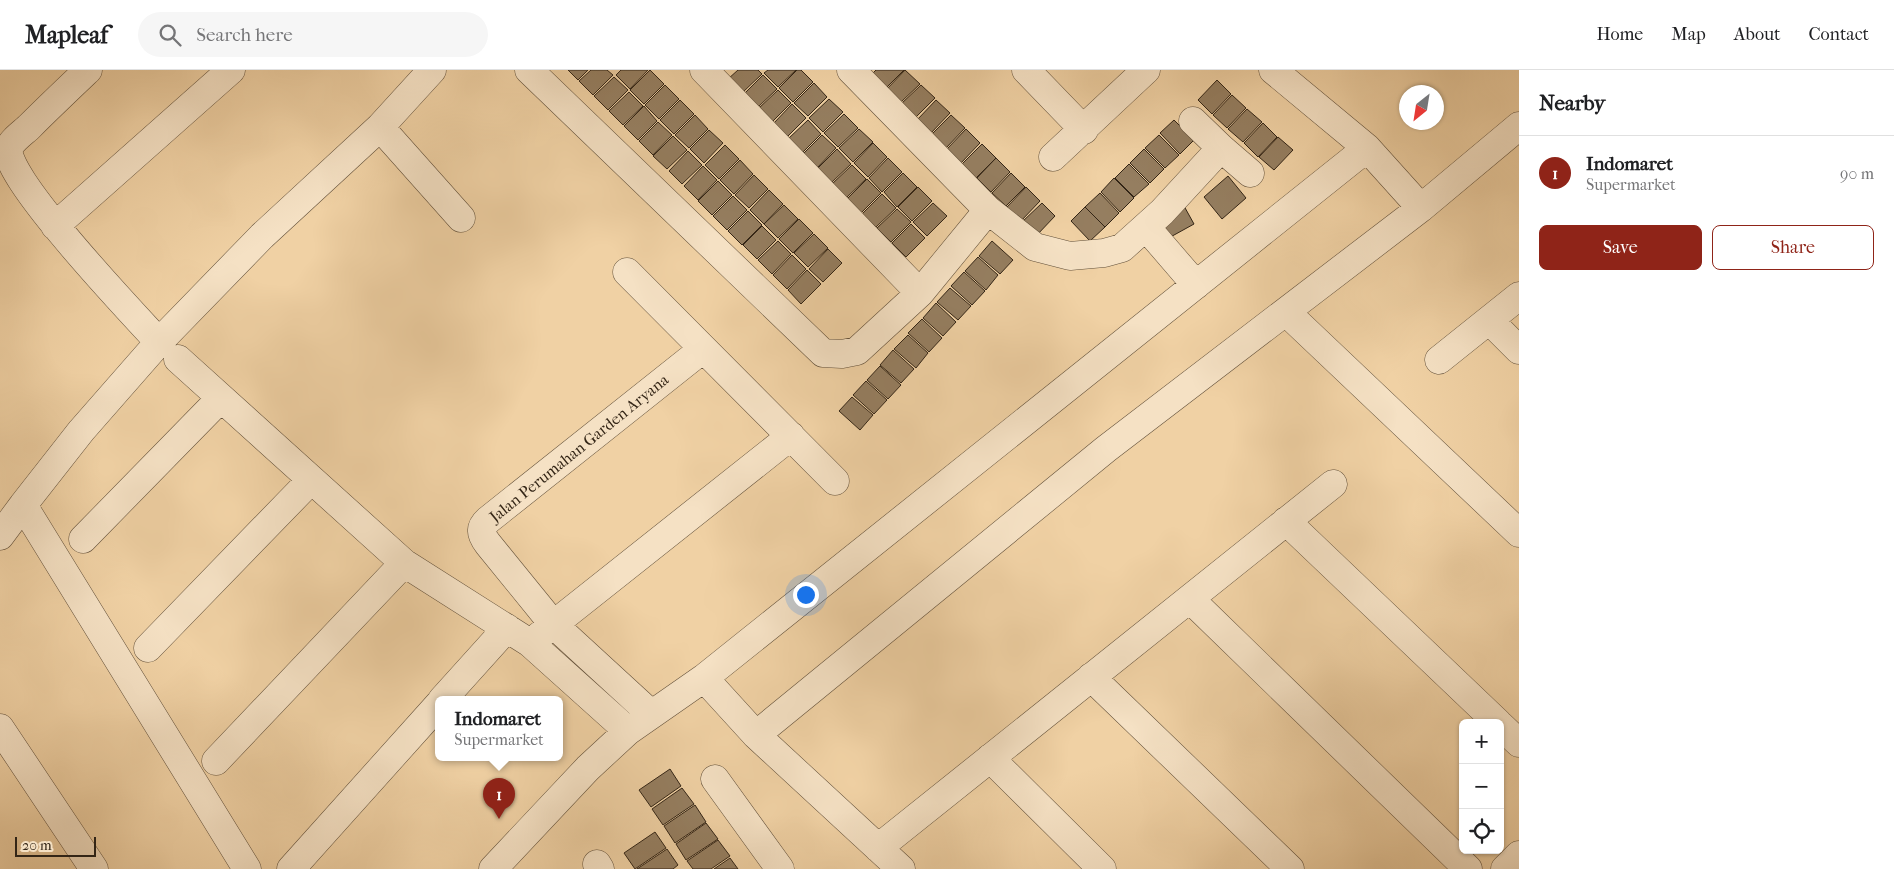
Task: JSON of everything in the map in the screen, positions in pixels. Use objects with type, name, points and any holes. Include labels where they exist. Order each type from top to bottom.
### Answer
[{"type":"street","points":[[88,70],[9,147],[8,156],[12,165],[55,226],[169,350],[404,563],[530,643],[628,731]]},
{"type":"street","points":[[55,226],[231,70]]},
{"type":"street","points":[[0,536],[22,504],[81,431],[169,350],[262,236],[380,127],[432,70]]},
{"type":"street","points":[[529,70],[823,354],[842,354],[857,351],[920,293],[988,210]]},
{"type":"street","points":[[704,70],[920,293]]},
{"type":"street","points":[[851,70],[988,210],[1035,248],[1070,256],[1104,253],[1122,248],[1146,227],[1221,148]]},
{"type":"street","points":[[1026,70],[1084,130]]},
{"type":"street","points":[[1053,157],[1146,70]]},
{"type":"street","points":[[1272,70],[1372,153],[1415,202]]},
{"type":"street","points":[[1193,121],[1250,173]]},
{"type":"street","points":[[751,729],[1106,449],[1286,312],[1415,202],[1519,126]]},
{"type":"street","points":[[380,127],[461,218]]},
{"type":"street","points":[[493,869],[588,768],[628,731],[651,714],[709,684],[1196,285],[1372,153]]},
{"type":"street","points":[[1146,227],[1196,285]]},
{"type":"street","points":[[627,272],[835,481]]},
{"type":"street","points":[[1439,360],[1519,296]]},
{"type":"street","points":[[1286,312],[1519,533]]},
{"type":"street","points":[[1489,320],[1519,350]]},
{"type":"street","name":"Jalan Perumahan Garden Aryana","points":[[651,714],[553,624],[482,534],[484,524],[703,349]]},
{"type":"street","points":[[83,539],[221,398]]},
{"type":"street","points":[[530,643],[791,436]]},
{"type":"street","points":[[148,648],[311,480]]},
{"type":"street","points":[[878,848],[1333,484]]},
{"type":"street","points":[[22,504],[247,869]]},
{"type":"street","points":[[1286,521],[1494,719]]},
{"type":"street","points":[[216,761],[404,563]]},
{"type":"street","points":[[1190,599],[1468,869]]},
{"type":"street","points":[[446,696],[507,628]]},
{"type":"street","points":[[1091,677],[1290,869]]},
{"type":"street","points":[[709,684],[751,729],[901,869]]},
{"type":"street","points":[[291,869],[435,708]]},
{"type":"street","points":[[0,728],[94,869]]},
{"type":"street","points":[[1504,729],[1519,743]]},
{"type":"street","points":[[990,758],[1102,869]]},
{"type":"street","points":[[715,779],[780,869]]},
{"type":"street","points":[[1505,869],[1519,855]]},
{"type":"building","points":[[568,70],[588,70],[578,80]]},
{"type":"building","points":[[591,70],[607,70],[613,75],[593,95],[579,81]]},
{"type":"building","points":[[621,70],[648,70],[630,89],[616,75]]},
{"type":"building","points":[[650,70],[664,84],[644,104],[630,90]]},
{"type":"building","points":[[738,70],[758,70],[762,74],[742,93],[728,79]]},
{"type":"building","points":[[768,70],[796,70],[778,87],[764,73]]},
{"type":"building","points":[[797,70],[801,70],[813,82],[793,102],[779,88]]},
{"type":"building","points":[[876,70],[904,70],[885,89],[871,75]]},
{"type":"building","points":[[905,70],[920,84],[900,103],[886,90]]},
{"type":"building","points":[[763,75],[777,89],[757,108],[743,95]]},
{"type":"building","points":[[614,77],[628,90],[608,110],[594,96]]},
{"type":"building","points":[[1217,80],[1231,94],[1212,114],[1198,100]]},
{"type":"building","points":[[814,83],[827,97],[808,116],[794,103]]},
{"type":"building","points":[[665,85],[679,99],[659,119],[645,105]]},
{"type":"building","points":[[921,85],[935,98],[915,118],[901,104]]},
{"type":"building","points":[[778,90],[791,103],[771,123],[758,109]]},
{"type":"building","points":[[629,92],[643,106],[623,125],[609,111]]},
{"type":"building","points":[[1232,95],[1246,108],[1227,128],[1213,115]]},
{"type":"building","points":[[829,99],[843,112],[823,132],[809,118]]},
{"type":"building","points":[[680,100],[694,114],[674,134],[660,120]]},
{"type":"building","points":[[936,100],[950,113],[931,133],[917,120]]},
{"type":"building","points":[[792,104],[806,118],[786,138],[773,124]]},
{"type":"building","points":[[644,106],[657,121],[638,140],[624,126]]},
{"type":"building","points":[[1247,109],[1262,122],[1243,142],[1228,129]]},
{"type":"building","points":[[844,114],[858,128],[838,147],[824,133]]},
{"type":"building","points":[[695,115],[708,129],[689,148],[675,135]]},
{"type":"building","points":[[951,115],[965,128],[946,148],[932,134]]},
{"type":"building","points":[[808,120],[821,134],[802,153],[788,139]]},
{"type":"building","points":[[1174,120],[1194,140],[1180,154],[1160,133]]},
{"type":"building","points":[[658,122],[672,135],[653,155],[639,141]]},
{"type":"building","points":[[1263,123],[1277,137],[1258,157],[1244,143]]},
{"type":"building","points":[[859,129],[873,142],[853,162],[839,148]]},
{"type":"building","points":[[966,129],[980,143],[961,163],[947,149]]},
{"type":"building","points":[[709,130],[723,143],[704,163],[690,149]]},
{"type":"building","points":[[822,135],[836,148],[817,168],[803,154]]},
{"type":"building","points":[[1159,135],[1179,155],[1165,168],[1145,148]]},
{"type":"building","points":[[673,136],[687,150],[667,169],[653,156]]},
{"type":"building","points":[[1278,137],[1293,150],[1274,170],[1259,157]]},
{"type":"building","points":[[873,143],[887,157],[868,177],[854,163]]},
{"type":"building","points":[[982,144],[996,158],[976,178],[962,164]]},
{"type":"building","points":[[725,145],[739,159],[719,179],[705,165]]},
{"type":"building","points":[[837,149],[851,164],[831,183],[817,169]]},
{"type":"building","points":[[1144,149],[1164,169],[1150,183],[1130,163]]},
{"type":"building","points":[[688,151],[702,165],[682,184],[669,171]]},
{"type":"building","points":[[888,158],[902,172],[882,192],[869,178]]},
{"type":"building","points":[[996,158],[1010,172],[991,192],[977,178]]},
{"type":"building","points":[[740,160],[753,174],[734,194],[720,180]]},
{"type":"building","points":[[1129,164],[1149,184],[1134,197],[1115,178]]},
{"type":"building","points":[[852,165],[866,179],[846,198],[832,184]]},
{"type":"building","points":[[703,166],[717,180],[698,200],[684,186]]},
{"type":"building","points":[[903,173],[917,187],[897,207],[884,192]]},
{"type":"building","points":[[1011,173],[1025,187],[1006,206],[992,193]]},
{"type":"building","points":[[754,175],[768,189],[749,208],[735,195]]},
{"type":"building","points":[[1228,176],[1246,198],[1222,219],[1204,197]]},
{"type":"building","points":[[1114,178],[1134,198],[1120,212],[1101,192]]},
{"type":"building","points":[[867,179],[881,193],[861,213],[847,199]]},
{"type":"building","points":[[718,181],[732,195],[712,215],[698,201]]},
{"type":"building","points":[[918,187],[932,201],[912,221],[898,207]]},
{"type":"building","points":[[1026,187],[1040,201],[1021,221],[1007,207]]},
{"type":"building","points":[[769,190],[783,204],[764,224],[750,210]]},
{"type":"building","points":[[1100,193],[1119,213],[1105,227],[1085,207]]},
{"type":"building","points":[[882,194],[896,208],[876,227],[862,214]]},
{"type":"building","points":[[733,196],[747,210],[727,230],[713,216]]},
{"type":"building","points":[[933,203],[947,216],[927,236],[913,222]]},
{"type":"building","points":[[1042,203],[1055,216],[1036,236],[1022,222]]},
{"type":"building","points":[[784,205],[798,219],[778,238],[764,224]]},
{"type":"building","points":[[1184,206],[1194,224],[1165,240],[1156,222]]},
{"type":"building","points":[[1085,207],[1105,227],[1090,241],[1071,221]]},
{"type":"building","points":[[897,209],[911,222],[891,242],[877,228]]},
{"type":"building","points":[[748,211],[762,225],[742,245],[728,231]]},
{"type":"building","points":[[799,219],[813,233],[793,253],[779,239]]},
{"type":"building","points":[[911,224],[925,238],[906,257],[892,243]]},
{"type":"building","points":[[762,226],[776,240],[757,259],[743,245]]},
{"type":"building","points":[[814,234],[828,248],[808,267],[794,253]]},
{"type":"building","points":[[778,241],[791,254],[772,274],[758,260]]},
{"type":"building","points":[[992,241],[1013,260],[1000,274],[979,256]]},
{"type":"building","points":[[828,249],[842,263],[823,282],[809,269]]},
{"type":"building","points":[[792,255],[806,269],[787,289],[773,275]]},
{"type":"building","points":[[978,257],[998,275],[986,290],[965,271]]},
{"type":"building","points":[[807,270],[821,284],[801,304],[788,290]]},
{"type":"building","points":[[964,272],[985,291],[972,305],[951,286]]},
{"type":"building","points":[[950,288],[971,306],[958,320],[937,302]]},
{"type":"building","points":[[936,303],[956,322],[943,336],[923,318]]},
{"type":"building","points":[[922,319],[942,338],[929,352],[908,333]]},
{"type":"building","points":[[908,335],[928,353],[916,368],[894,349]]},
{"type":"building","points":[[893,350],[914,369],[901,383],[880,365]]},
{"type":"building","points":[[880,366],[901,385],[888,399],[867,380]]},
{"type":"building","points":[[866,381],[887,400],[874,414],[853,395]]},
{"type":"building","points":[[852,397],[873,415],[860,430],[839,411]]},
{"type":"building","points":[[670,769],[681,786],[651,807],[639,790]]},
{"type":"building","points":[[682,788],[694,804],[663,825],[652,809]]},
{"type":"building","points":[[695,805],[706,822],[675,843],[664,826]]},
{"type":"building","points":[[706,823],[718,839],[686,860],[676,844]]},
{"type":"building","points":[[655,832],[666,848],[635,869],[624,853]]},
{"type":"building","points":[[718,840],[730,856],[711,869],[693,869],[687,861]]},
{"type":"building","points":[[667,849],[678,865],[673,869],[637,869]]},
{"type":"building","points":[[730,858],[738,869],[714,869]]},
{"type":"place","name":"Indomaret","points":[[499,819]]}]
